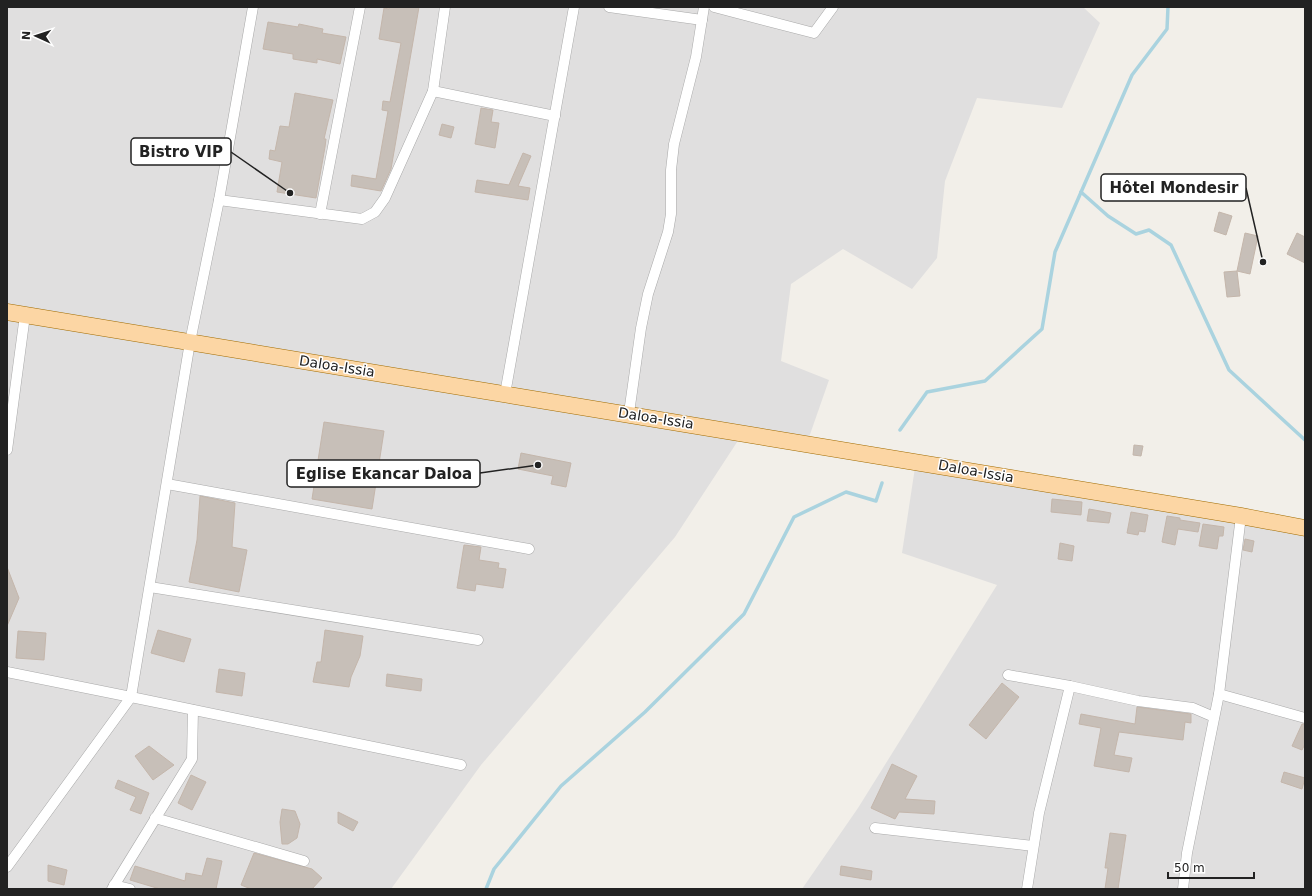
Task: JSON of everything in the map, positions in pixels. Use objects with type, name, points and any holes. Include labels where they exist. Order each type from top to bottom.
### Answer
[{"type":"main road","name":"Daloa-Issia","points":[[7,312],[629,413],[1242,516],[1305,528]]},
{"type":"street","points":[[7,867],[131,697],[190,342],[219,200],[253,7]]},
{"type":"street","points":[[320,214],[360,7]]},
{"type":"street","points":[[219,200],[362,219],[375,212],[385,198],[433,91],[445,7]]},
{"type":"street","points":[[505,394],[574,7]]},
{"type":"street","points":[[608,7],[702,20]]},
{"type":"street","points":[[629,413],[640,328],[648,294],[668,232],[671,214],[671,170],[674,144],[696,57],[704,7]]},
{"type":"street","points":[[714,7],[814,33],[833,7]]},
{"type":"street","points":[[433,91],[555,116]]},
{"type":"street","points":[[7,450],[25,315]]},
{"type":"street","points":[[167,484],[529,549]]},
{"type":"street","points":[[1182,889],[1187,853],[1219,694],[1242,516]]},
{"type":"street","points":[[150,587],[478,640]]},
{"type":"street","points":[[7,672],[461,765]]},
{"type":"street","points":[[1008,675],[1070,686],[1138,701],[1193,708],[1214,717]]},
{"type":"street","points":[[1027,889],[1039,812],[1063,721],[1070,686]]},
{"type":"street","points":[[1219,694],[1305,718]]},
{"type":"street","points":[[130,889],[113,887],[192,759],[193,710]]},
{"type":"street","points":[[155,818],[304,861]]},
{"type":"street","points":[[875,828],[1033,846]]},
{"type":"shaded area","points":[[7,7],[1083,7],[1100,23],[1062,108],[977,98],[945,181],[937,258],[912,289],[843,249],[791,284],[781,361],[829,380],[807,443],[743,433],[675,537],[481,765],[391,889],[7,889]]},
{"type":"shaded area","points":[[916,461],[1305,529],[1305,889],[802,889],[858,808],[997,585],[902,553]]},
{"type":"building","points":[[389,7],[419,7],[391,169],[381,191],[351,186],[352,175],[376,179],[388,111],[382,110],[383,101],[390,102],[401,43],[379,39],[384,8],[389,9]]},
{"type":"building","points":[[268,22],[298,27],[299,24],[323,29],[322,33],[346,37],[340,64],[317,59],[317,63],[293,59],[293,54],[263,49]]},
{"type":"building","points":[[295,93],[333,100],[324,139],[326,139],[325,147],[316,198],[277,192],[282,162],[269,159],[270,150],[275,151],[280,126],[289,127]]},
{"type":"building","points":[[481,108],[493,110],[491,122],[499,123],[495,148],[475,144]]},
{"type":"building","points":[[442,124],[454,127],[451,138],[439,135]]},
{"type":"building","points":[[523,153],[531,156],[518,186],[530,188],[528,200],[475,192],[477,180],[509,185]]},
{"type":"building","points":[[1219,212],[1232,216],[1226,235],[1214,231]]},
{"type":"building","points":[[1245,233],[1258,236],[1250,274],[1237,271]]},
{"type":"building","points":[[1297,233],[1305,237],[1305,263],[1287,254]]},
{"type":"building","points":[[1237,271],[1240,296],[1227,297],[1224,272]]},
{"type":"building","points":[[324,422],[384,431],[372,509],[312,499]]},
{"type":"building","points":[[1134,445],[1143,446],[1141,456],[1133,455]]},
{"type":"building","points":[[521,453],[571,463],[566,487],[551,484],[553,476],[518,469]]},
{"type":"building","points":[[200,496],[235,503],[232,547],[247,550],[239,592],[189,582],[197,540]]},
{"type":"building","points":[[1052,499],[1082,502],[1081,515],[1051,512]]},
{"type":"building","points":[[1089,509],[1111,513],[1109,523],[1087,521]]},
{"type":"building","points":[[1131,512],[1148,515],[1145,532],[1139,531],[1138,535],[1127,533]]},
{"type":"building","points":[[1167,516],[1180,518],[1180,520],[1200,523],[1198,532],[1178,529],[1175,545],[1162,542]]},
{"type":"building","points":[[1203,524],[1224,527],[1223,536],[1219,536],[1217,549],[1199,546]]},
{"type":"building","points":[[1245,539],[1254,541],[1252,552],[1243,550]]},
{"type":"building","points":[[1060,543],[1074,546],[1072,561],[1058,559]]},
{"type":"building","points":[[464,545],[481,547],[479,560],[499,563],[498,568],[506,569],[503,588],[476,584],[475,591],[457,588]]},
{"type":"building","points":[[7,567],[19,598],[7,626]]},
{"type":"building","points":[[158,630],[191,639],[184,662],[151,653]]},
{"type":"building","points":[[325,630],[363,636],[360,656],[351,677],[349,687],[313,682],[317,662],[321,662]]},
{"type":"building","points":[[18,631],[46,633],[44,660],[16,658]]},
{"type":"building","points":[[219,669],[245,673],[242,696],[216,692]]},
{"type":"building","points":[[387,674],[422,679],[421,691],[386,686]]},
{"type":"building","points":[[1002,683],[1019,697],[986,739],[969,725]]},
{"type":"building","points":[[1137,707],[1191,714],[1191,723],[1185,722],[1183,740],[1119,732],[1114,755],[1132,758],[1129,772],[1094,766],[1101,728],[1079,724],[1081,714],[1135,724]]},
{"type":"building","points":[[1302,724],[1305,724],[1305,744],[1302,750],[1292,746]]},
{"type":"building","points":[[149,746],[174,765],[153,780],[135,756]]},
{"type":"building","points":[[892,764],[917,776],[905,799],[935,801],[934,814],[899,812],[895,819],[871,808]]},
{"type":"building","points":[[1284,772],[1305,778],[1302,789],[1281,782]]},
{"type":"building","points":[[191,775],[206,782],[192,810],[178,803]]},
{"type":"building","points":[[118,780],[149,793],[141,814],[130,810],[136,797],[115,788]]},
{"type":"building","points":[[282,809],[295,811],[300,824],[297,838],[288,844],[282,844],[280,822]]},
{"type":"building","points":[[338,812],[358,822],[353,831],[338,823]]},
{"type":"building","points":[[1110,833],[1126,835],[1118,889],[1105,889],[1108,868],[1105,868]]},
{"type":"building","points":[[254,853],[312,869],[322,878],[312,889],[251,889],[241,885]]},
{"type":"building","points":[[207,858],[222,861],[216,889],[160,889],[130,880],[135,866],[185,881],[186,873],[202,876]]},
{"type":"building","points":[[48,865],[67,870],[64,885],[48,881]]},
{"type":"building","points":[[841,866],[872,871],[871,880],[840,875]]},
{"type":"waterway","points":[[900,430],[927,392],[985,381],[1042,329],[1055,252],[1132,75],[1167,29],[1168,7]]},
{"type":"waterway","points":[[1081,192],[1108,216],[1136,234],[1149,230],[1171,245],[1229,370],[1305,440]]},
{"type":"waterway","points":[[486,889],[494,869],[561,786],[645,712],[744,614],[794,517],[846,492],[876,501],[882,483]]},
{"type":"place","name":"Bistro VIP","points":[[290,193]]},
{"type":"place","name":"Hôtel Mondesir","points":[[1263,262]]},
{"type":"place","name":"Eglise Ekancar Daloa","points":[[538,465]]}]
